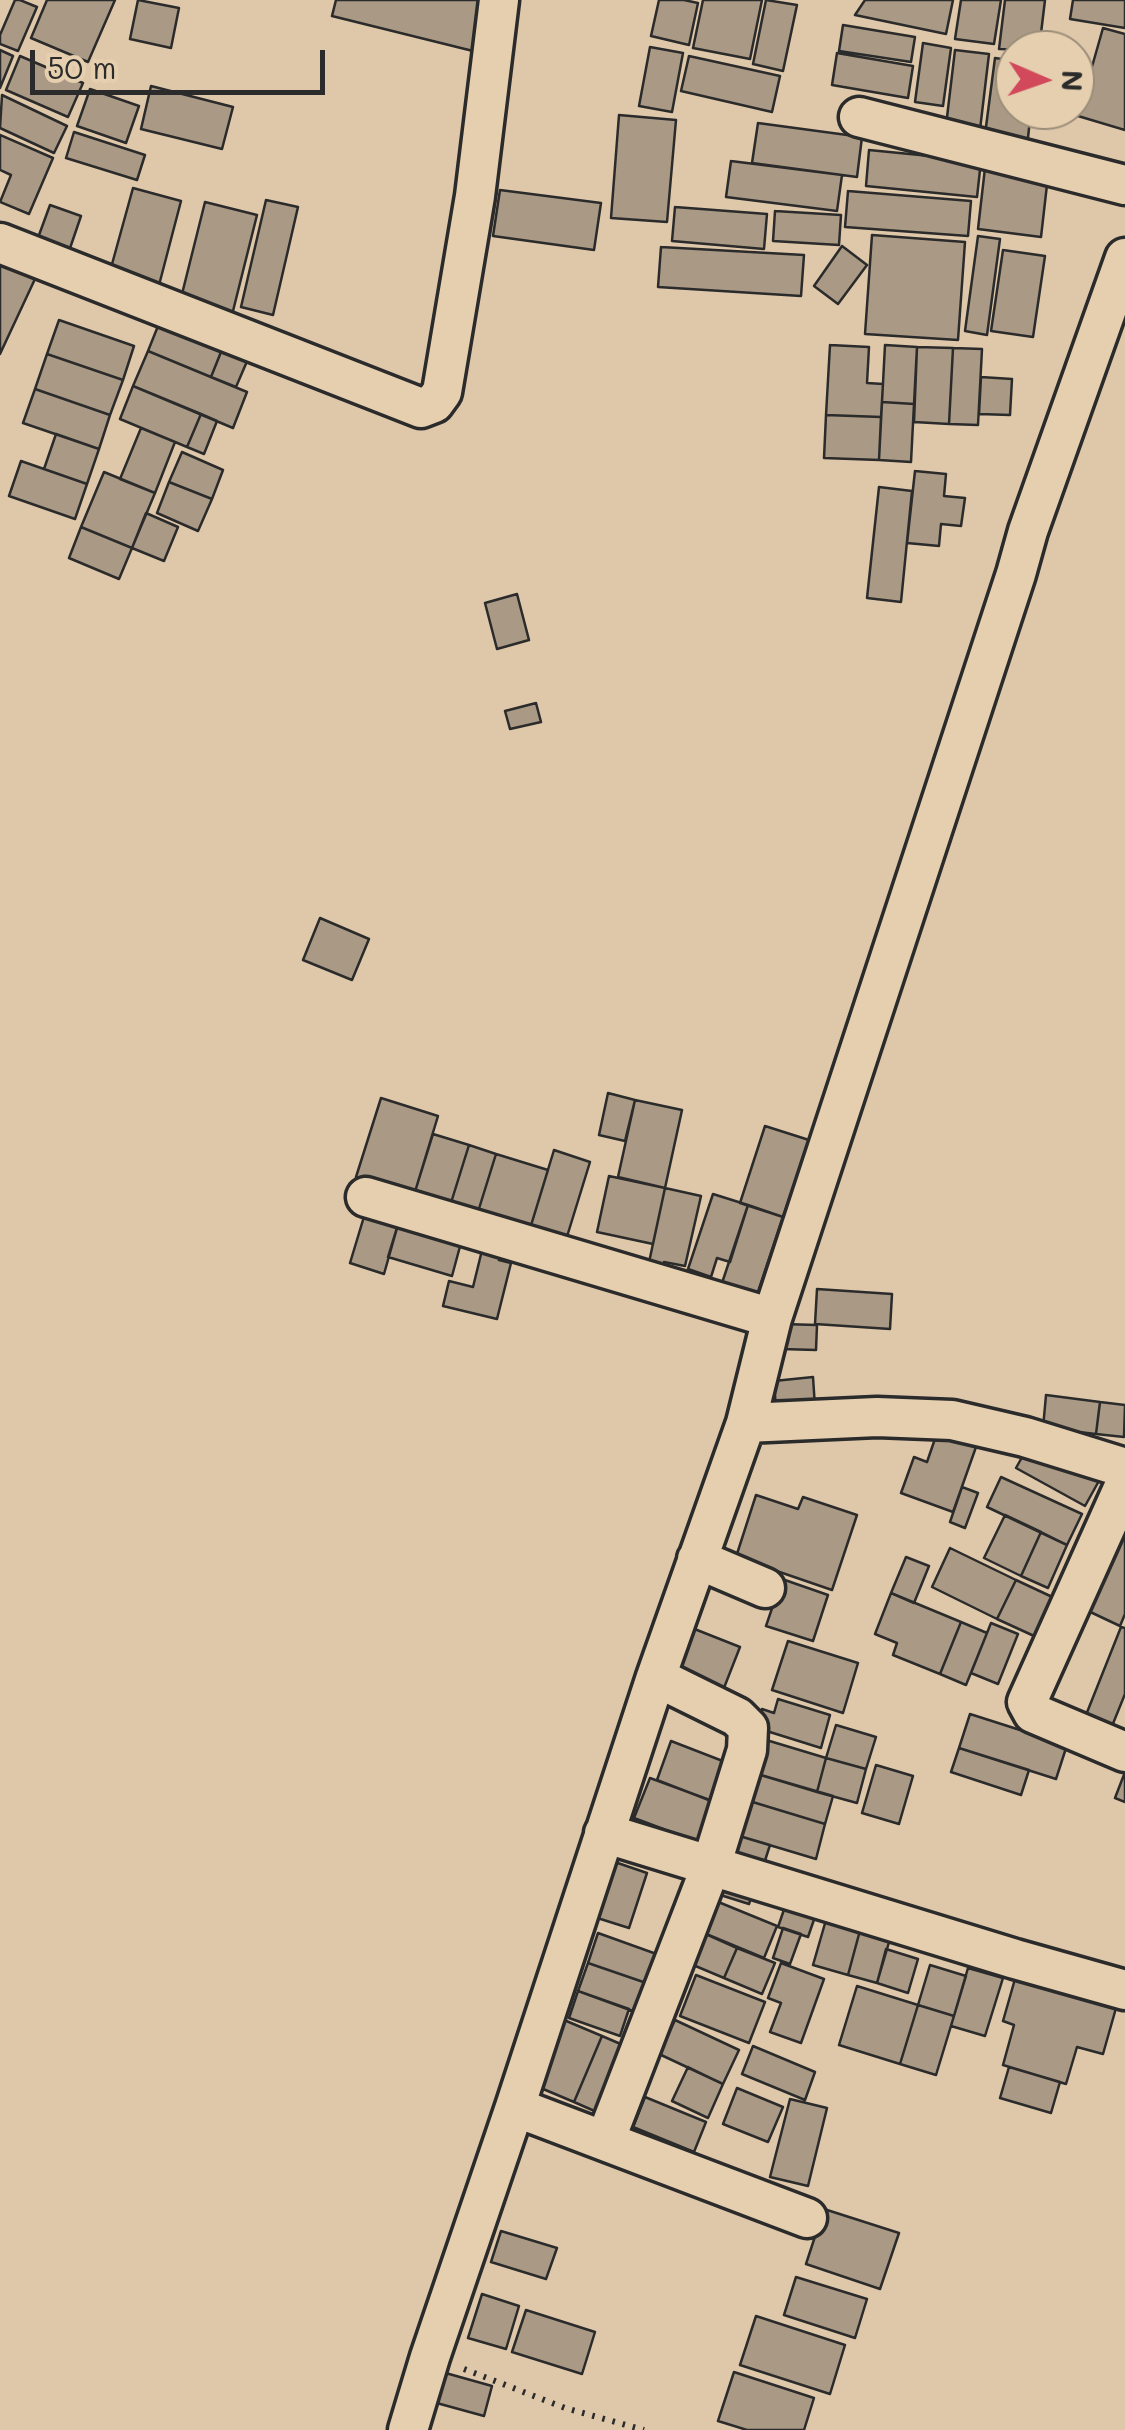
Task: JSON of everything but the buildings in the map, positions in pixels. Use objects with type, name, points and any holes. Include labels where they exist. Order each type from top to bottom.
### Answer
[{"type":"street","points":[[0,243],[421,408],[434,403],[442,392],[475,196],[500,0]]},
{"type":"street","points":[[859,118],[1125,185]]},
{"type":"street","points":[[408,2430],[753,1394],[772,1318],[1028,531],[1125,258]]},
{"type":"street","points":[[366,1197],[772,1318]]},
{"type":"street","points":[[753,1394],[878,1417],[952,1420],[1025,1437],[1125,1468]]},
{"type":"street","points":[[1125,1484],[1027,1702],[1033,1713],[1125,1752]]},
{"type":"street","points":[[697,1559],[766,1588]]},
{"type":"street","points":[[605,2141],[711,1866],[748,1750],[748,1728],[737,1717],[656,1677]]},
{"type":"street","points":[[604,1834],[1125,1990]]},
{"type":"street","points":[[515,2107],[807,2218]]},
{"type":"path","points":[[430,2356],[566,2408],[644,2430]]}]
